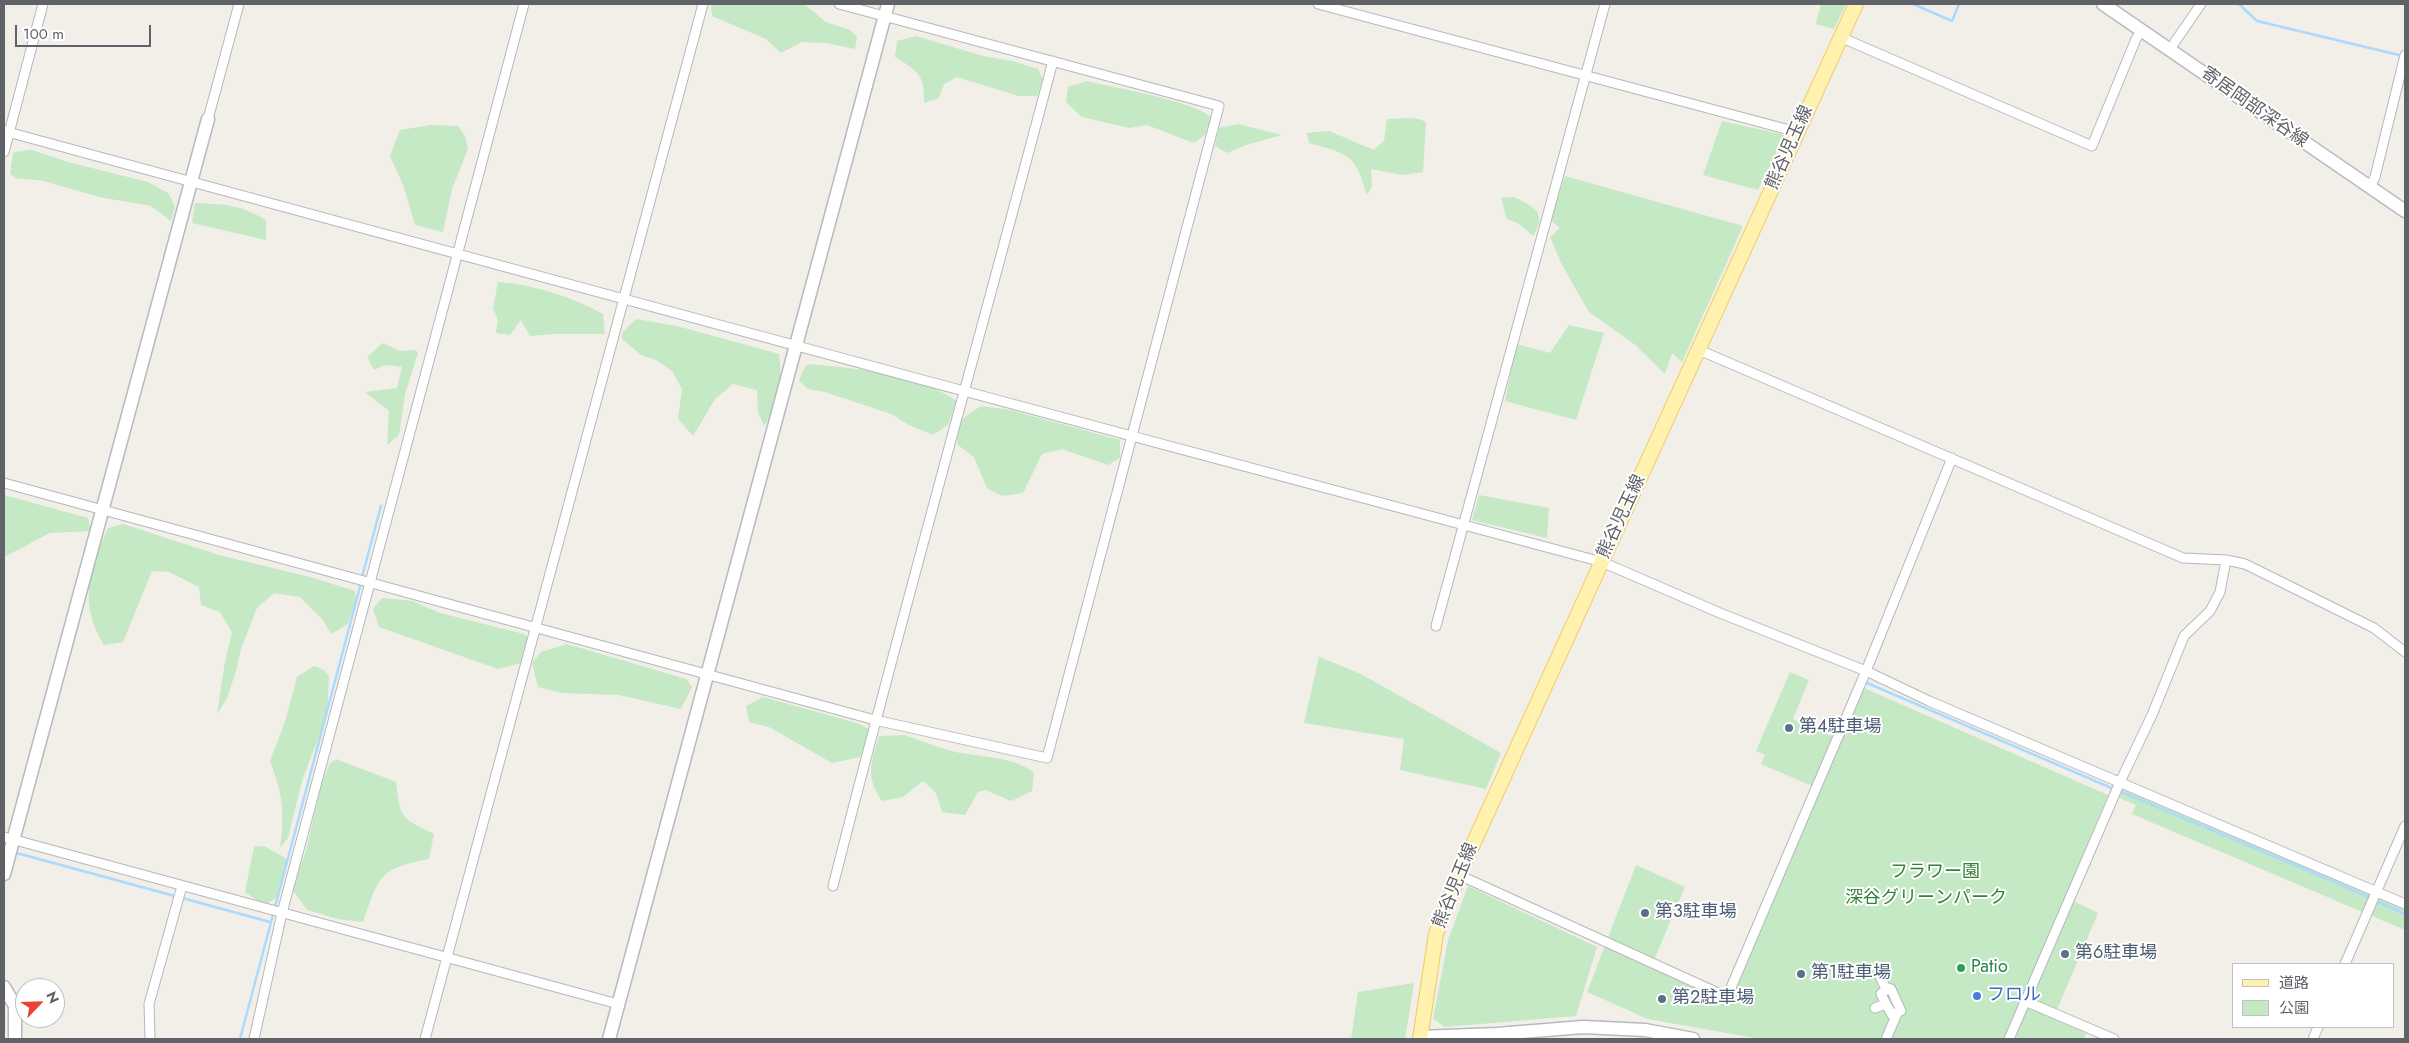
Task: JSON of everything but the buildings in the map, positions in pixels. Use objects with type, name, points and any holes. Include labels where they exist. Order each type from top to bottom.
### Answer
[{"type":"main road","name":"熊谷児玉線","points":[[1420,1038],[1436,934],[1459,875],[1856,4]]},
{"type":"street","points":[[4,152],[6,132],[44,4]]},
{"type":"street","points":[[4,874],[9,838],[102,510],[239,4]]},
{"type":"street","points":[[254,1039],[282,913],[524,4]]},
{"type":"street","points":[[425,1039],[703,4]]},
{"type":"street","points":[[4,483],[535,627],[706,676],[876,720],[1047,758],[1219,106],[1053,61],[886,10],[839,4]]},
{"type":"street","points":[[1318,4],[1798,132]]},
{"type":"street","points":[[1436,626],[1545,219],[1587,75],[1605,4]]},
{"type":"street","name":"寄居岡部深谷線","points":[[2103,4],[2405,211]]},
{"type":"street","points":[[2170,49],[2201,4]]},
{"type":"street","points":[[609,1039],[886,10]]},
{"type":"street","points":[[1840,37],[2092,146],[2136,39],[2142,30]]},
{"type":"street","points":[[2370,187],[2375,177],[2405,55]]},
{"type":"street","points":[[833,886],[1053,61]]},
{"type":"street","points":[[6,132],[457,253],[796,347],[1602,562],[1720,613],[1866,671],[1929,701],[2405,904]]},
{"type":"street","points":[[1699,350],[2182,558],[2226,560],[2245,564],[2374,628],[2405,652]]},
{"type":"street","points":[[1459,875],[1727,997],[1866,671],[1952,458]]},
{"type":"street","points":[[2009,1039],[2120,782],[2152,715],[2184,636],[2210,611],[2220,592],[2226,560]]},
{"type":"street","points":[[2345,963],[2405,826]]},
{"type":"street","points":[[9,838],[618,1004]]},
{"type":"street","points":[[150,1039],[149,1004],[182,886]]},
{"type":"street","points":[[1879,974],[1886,989]]},
{"type":"street","points":[[4,987],[14,1006],[15,1039]]},
{"type":"street","points":[[1886,989],[1891,989],[1900,1011],[1889,1013],[1881,994],[1886,989]]},
{"type":"street","points":[[2025,1001],[2114,1039]]},
{"type":"street","points":[[1875,1008],[1885,1004]]},
{"type":"street","points":[[1886,1039],[1896,1016],[1895,1013]]},
{"type":"street","points":[[1420,1038],[1583,1027],[1645,1030],[1693,1039]]},
{"type":"green space","points":[[711,4],[804,4],[826,22],[850,30],[857,36],[855,49],[826,43],[802,42],[781,53],[766,39],[712,16]]},
{"type":"green space","points":[[1821,4],[1846,4],[1834,29],[1816,24]]},
{"type":"green space","points":[[916,36],[983,56],[1012,61],[1038,69],[1043,79],[1037,96],[1019,96],[957,77],[944,84],[939,98],[924,103],[923,86],[915,70],[895,57],[897,41]]},
{"type":"green space","points":[[1087,81],[1189,106],[1212,118],[1205,135],[1194,143],[1147,125],[1129,128],[1082,117],[1066,102],[1068,87]]},
{"type":"green space","points":[[1408,118],[1426,122],[1423,172],[1402,175],[1371,169],[1372,187],[1367,195],[1363,181],[1354,163],[1342,153],[1309,143],[1307,133],[1329,131],[1374,150],[1384,141],[1387,119]]},
{"type":"green space","points":[[1722,121],[1785,135],[1758,190],[1703,175]]},
{"type":"green space","points":[[1238,124],[1282,135],[1246,145],[1227,153],[1215,146],[1219,128]]},
{"type":"green space","points":[[431,125],[458,126],[465,136],[468,149],[452,189],[443,232],[415,225],[404,187],[390,156],[400,130]]},
{"type":"green space","points":[[32,150],[68,162],[148,182],[168,193],[175,206],[171,221],[151,206],[99,197],[44,181],[16,178],[10,174],[13,152]]},
{"type":"green space","points":[[1565,176],[1743,226],[1682,362],[1672,353],[1665,374],[1634,344],[1589,312],[1562,265],[1550,237],[1560,228],[1550,220]]},
{"type":"green space","points":[[1514,197],[1537,211],[1539,221],[1533,236],[1518,223],[1507,219],[1501,198]]},
{"type":"green space","points":[[195,203],[232,206],[257,215],[266,220],[266,240],[192,223]]},
{"type":"green space","points":[[498,282],[539,289],[591,308],[603,314],[605,334],[530,336],[521,320],[510,335],[496,333],[498,320],[493,308]]},
{"type":"green space","points":[[636,319],[677,326],[779,354],[781,374],[779,392],[774,408],[764,426],[758,412],[757,390],[733,384],[715,399],[693,436],[678,419],[682,389],[672,371],[656,360],[641,355],[622,339],[622,333]]},
{"type":"green space","points":[[1569,325],[1604,333],[1576,420],[1505,401],[1516,344],[1550,353]]},
{"type":"green space","points":[[383,343],[400,351],[416,350],[418,353],[405,394],[399,435],[387,445],[389,411],[365,392],[397,388],[402,367],[385,365],[374,370],[367,357]]},
{"type":"green space","points":[[808,364],[865,370],[905,378],[923,384],[957,401],[948,425],[933,435],[909,425],[891,414],[825,392],[808,389],[799,381],[802,372]]},
{"type":"green space","points":[[981,406],[1010,410],[1120,440],[1120,458],[1108,465],[1062,449],[1042,454],[1023,493],[1002,496],[987,488],[974,457],[958,445],[957,437],[961,421]]},
{"type":"green space","points":[[4,495],[88,518],[91,531],[50,533],[4,557]]},
{"type":"green space","points":[[1479,495],[1549,508],[1547,538],[1472,520]]},
{"type":"green space","points":[[123,524],[219,555],[310,577],[355,591],[356,600],[348,624],[331,634],[323,620],[300,597],[274,593],[257,608],[241,649],[227,698],[217,714],[232,632],[220,612],[201,605],[199,587],[169,572],[152,571],[123,642],[104,645],[96,629],[91,615],[89,600],[89,586],[92,573],[108,528]]},
{"type":"green space","points":[[382,598],[412,601],[440,613],[524,634],[532,640],[521,663],[498,669],[379,627],[373,609]]},
{"type":"green space","points":[[567,644],[686,679],[692,687],[681,709],[619,695],[562,693],[538,687],[532,663],[541,652]]},
{"type":"green space","points":[[1319,657],[1361,674],[1501,753],[1486,789],[1400,770],[1404,739],[1304,723]]},
{"type":"green space","points":[[314,666],[324,670],[329,676],[327,716],[303,778],[288,838],[280,848],[282,804],[278,784],[270,761],[285,722],[297,677]]},
{"type":"green space","name":"深谷グリーンパーク","points":[[1790,672],[1809,680],[1793,719],[1841,740],[1864,688],[2108,795],[2065,897],[2098,913],[2053,1019],[2086,1033],[2084,1039],[1760,1039],[1648,1019],[1587,992],[1636,865],[1685,887],[1654,960],[1736,998],[1734,993],[1819,789],[1761,764],[1765,755],[1756,751]]},
{"type":"green space","points":[[763,697],[860,724],[868,729],[871,739],[860,757],[832,763],[769,727],[749,722],[746,706]]},
{"type":"green space","points":[[904,735],[940,748],[1006,760],[1026,767],[1034,773],[1032,791],[1011,801],[986,790],[978,792],[965,815],[942,812],[936,793],[923,781],[903,797],[882,801],[871,777],[872,762],[879,736]]},
{"type":"green space","points":[[336,759],[396,782],[399,803],[404,816],[434,834],[429,859],[400,866],[391,871],[378,884],[363,922],[338,919],[307,910],[292,889],[306,851],[321,785],[330,763]]},
{"type":"green space","points":[[2126,785],[2372,889],[2369,897],[2376,900],[2377,897],[2405,909],[2405,930],[2132,814],[2136,805],[2119,798]]},
{"type":"green space","points":[[264,846],[287,859],[278,897],[264,905],[245,892],[254,847]]},
{"type":"green space","points":[[1468,886],[1597,947],[1576,1016],[1445,1027],[1433,1019],[1448,940]]},
{"type":"green space","points":[[1414,983],[1405,1039],[1351,1039],[1358,992]]},
{"type":"waterway","points":[[1913,4],[1952,21],[1959,4]]},
{"type":"waterway","points":[[2239,4],[2257,21],[2403,56]]},
{"type":"waterway","points":[[362,577],[381,506]]},
{"type":"waterway","points":[[240,1039],[361,583]]},
{"type":"waterway","points":[[1867,683],[2114,789]]},
{"type":"waterway","points":[[2119,791],[2335,882],[2405,914]]},
{"type":"waterway","points":[[13,852],[270,922]]},
{"type":"place","name":"第4駐車場","points":[[1789,728]]},
{"type":"place","name":"第3駐車場","points":[[1645,913]]},
{"type":"place","name":"第6駐車場","points":[[2065,954]]},
{"type":"place","name":"Patio","points":[[1961,968]]},
{"type":"place","name":"第1駐車場","points":[[1801,974]]},
{"type":"place","name":"フロル","points":[[1977,996]]},
{"type":"place","name":"第2駐車場","points":[[1662,999]]},
{"type":"park label","name":"フラワー園","points":[[1935,873]]}]
